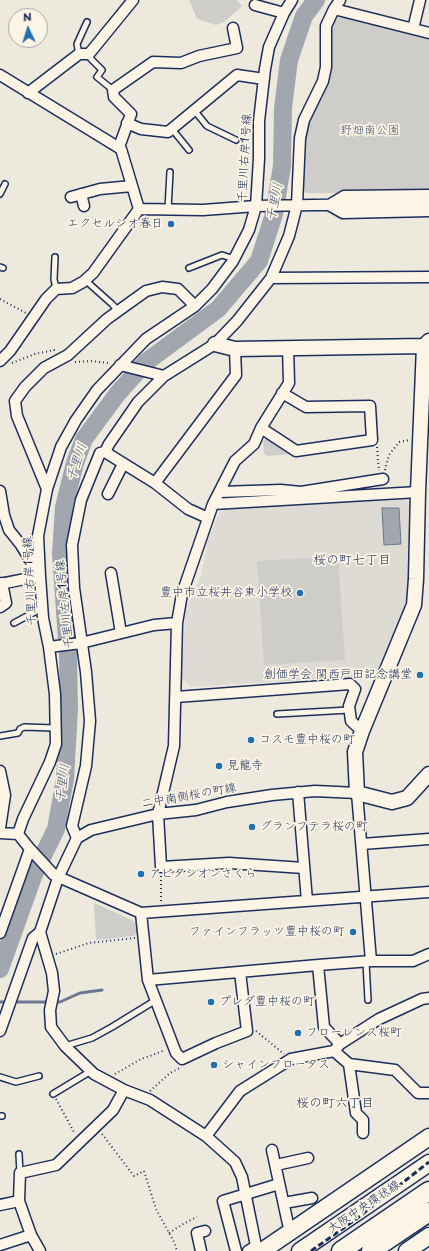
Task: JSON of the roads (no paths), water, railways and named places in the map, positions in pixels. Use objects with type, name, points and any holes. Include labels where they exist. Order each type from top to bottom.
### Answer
[{"type":"highway","points":[[341,1251],[429,1191]]},
{"type":"highway","points":[[371,1251],[429,1212]]},
{"type":"main road","points":[[264,1250],[429,1137]]},
{"type":"main road","name":"大阪中央環状線","points":[[300,1251],[429,1163]]},
{"type":"main road","points":[[407,1251],[429,1236]]},
{"type":"street","points":[[28,92],[84,54],[133,0]]},
{"type":"street","name":"千里川右岸1号線","points":[[18,834],[23,819],[50,762],[56,744],[55,694],[49,647],[43,618],[38,536],[47,489],[62,447],[76,420],[97,390],[146,339],[195,306],[212,289],[234,259],[258,206],[259,121],[269,47],[284,13],[292,0]]},
{"type":"street","name":"千里川左岸1号線","points":[[77,838],[72,826],[86,766],[90,721],[86,672],[74,588],[72,545],[81,500],[100,452],[105,452],[138,402],[164,376],[215,344],[237,321],[270,278],[289,236],[294,205],[300,138],[304,120],[323,81],[326,67],[326,26],[340,0]]},
{"type":"street","points":[[413,29],[420,0]]},
{"type":"street","points":[[255,5],[284,13]]},
{"type":"street","points":[[334,9],[429,33]]},
{"type":"street","points":[[118,147],[131,114],[114,97],[113,90],[152,62],[182,63],[199,56],[237,48],[234,28]]},
{"type":"street","points":[[0,75],[121,148],[139,209]]},
{"type":"street","points":[[127,123],[141,129],[168,132],[237,75],[264,79]]},
{"type":"street","points":[[84,206],[76,195],[100,189],[132,186]]},
{"type":"street","points":[[329,205],[344,196],[429,195]]},
{"type":"street","points":[[139,209],[203,210],[258,206],[429,203]]},
{"type":"street","points":[[329,205],[343,213],[429,211]]},
{"type":"street","points":[[5,363],[10,350],[43,303],[56,290],[72,288],[93,273],[139,209]]},
{"type":"street","points":[[270,278],[429,277]]},
{"type":"street","points":[[47,489],[16,416],[16,401],[25,387],[44,368],[68,355],[107,319],[146,291],[162,287],[178,289],[195,306]]},
{"type":"street","points":[[215,344],[235,349],[427,343],[423,436],[418,492],[414,605],[362,731],[355,752],[366,896],[369,962]]},
{"type":"street","points":[[288,347],[289,383],[261,428],[254,444],[235,461],[213,504],[182,594],[177,623],[174,746],[158,814],[161,867],[230,863],[304,868]]},
{"type":"street","points":[[155,483],[236,375],[235,349]]},
{"type":"street","points":[[120,365],[164,376]]},
{"type":"street","points":[[261,428],[296,451],[372,440],[370,406],[306,407],[282,393]]},
{"type":"street","points":[[105,452],[155,483],[188,510],[208,518]]},
{"type":"street","points":[[108,494],[123,464]]},
{"type":"street","points":[[220,492],[281,490],[301,492],[381,480]]},
{"type":"street","points":[[0,491],[4,515],[9,530],[21,545],[40,576],[1,583],[6,603],[0,607]]},
{"type":"street","points":[[213,504],[418,492]]},
{"type":"street","points":[[111,573],[121,633]]},
{"type":"street","points":[[49,647],[81,643],[154,625],[177,623]]},
{"type":"street","points":[[176,697],[350,684],[355,689],[349,706],[351,722],[362,731]]},
{"type":"street","points":[[0,771],[5,795],[0,828]]},
{"type":"street","points":[[357,793],[392,802],[407,798],[429,774]]},
{"type":"street","name":"二中南側桜の町線","points":[[77,838],[91,830],[158,814],[196,810],[227,802],[298,792],[315,791],[357,793]]},
{"type":"street","points":[[298,792],[307,901]]},
{"type":"street","points":[[0,833],[18,834],[56,876],[141,913],[429,892]]},
{"type":"street","points":[[77,838],[56,876],[40,932],[52,973],[54,992],[50,1010],[51,1027],[65,1046],[91,1071],[124,1090],[150,1100],[206,1136],[235,1162],[242,1177],[256,1246],[248,1251]]},
{"type":"street","points":[[362,844],[429,839]]},
{"type":"street","points":[[0,933],[31,850]]},
{"type":"street","points":[[141,913],[148,980],[176,1053],[182,1059],[216,1043],[247,1031],[240,972]]},
{"type":"street","points":[[0,1031],[33,938],[40,932]]},
{"type":"street","points":[[148,980],[318,965],[413,961],[429,954]]},
{"type":"street","points":[[318,965],[324,1027],[349,1064],[356,1113],[362,1120],[363,1133]]},
{"type":"street","points":[[206,1136],[240,1091],[291,1060],[337,1047],[379,1019],[422,999],[429,998]]},
{"type":"street","points":[[349,1064],[395,1070],[418,1093],[429,1093]]},
{"type":"street","points":[[40,1251],[31,1235],[19,1201],[20,1173],[56,1165],[113,1110],[124,1090]]},
{"type":"street","points":[[272,1150],[288,1224]]},
{"type":"street","points":[[276,1165],[308,1158]]},
{"type":"street","points":[[236,1251],[224,1201],[279,1184]]},
{"type":"street","points":[[284,1203],[312,1198]]},
{"type":"street","points":[[0,1205],[19,1201]]},
{"type":"street","points":[[201,1251],[197,1233],[205,1231]]},
{"type":"street","points":[[0,1245],[31,1235]]},
{"type":"lane","points":[[87,22],[77,44],[84,54],[102,70],[97,77],[113,90]]},
{"type":"lane","points":[[194,110],[206,126],[236,140]]},
{"type":"lane","points":[[172,128],[189,150]]},
{"type":"lane","points":[[168,209],[170,172]]},
{"type":"lane","points":[[0,194],[5,184]]},
{"type":"lane","points":[[189,268],[222,255],[234,259]]},
{"type":"lane","points":[[55,257],[54,279],[56,290]]},
{"type":"lane","points":[[85,280],[118,311]]},
{"type":"lane","points":[[14,623],[42,608]]},
{"type":"lane","points":[[277,714],[349,710]]},
{"type":"lane","points":[[0,736],[18,732],[24,727],[55,728]]},
{"type":"lane","points":[[368,1000],[369,962]]},
{"type":"lane","points":[[65,1046],[92,1038],[156,1000]]},
{"type":"lane","points":[[53,1094],[91,1071]]},
{"type":"lane","points":[[0,1077],[16,1082],[38,1076]]},
{"type":"lane","points":[[19,1154],[20,1173]]},
{"type":"waterway","name":"千里川","points":[[0,969],[34,874],[56,829],[65,779],[69,709],[68,654],[61,554],[64,507],[75,463],[84,439],[118,393],[146,362],[218,309],[259,261],[274,214],[282,166],[283,108],[289,60],[304,16],[316,0]]},
{"type":"waterway","points":[[18,1002],[60,1002],[80,993],[102,990]]},
{"type":"waterway","points":[[0,1002],[6,1002]]},
{"type":"railway","points":[[311,1251],[355,1220],[429,1162]]},
{"type":"place","name":"エクセルシオ春日","points":[[171,224]]},
{"type":"place","name":"豊中市立桜井谷東小学校","points":[[300,593]]},
{"type":"place","name":"創価学会 関西戸田記念講堂","points":[[420,675]]},
{"type":"place","name":"コスモ豊中桜の町","points":[[251,740]]},
{"type":"place","name":"見龍寺","points":[[219,766]]},
{"type":"place","name":"グランフテラ桜の町","points":[[252,827]]},
{"type":"place","name":"アビタシオンさくら","points":[[141,874]]},
{"type":"place","name":"ファインフラッツ豊中桜の町","points":[[353,932]]},
{"type":"place","name":"プレダ豊中桜の町","points":[[211,1002]]},
{"type":"place","name":"フローレンス桜町","points":[[298,1033]]},
{"type":"place","name":"シャインフロータス","points":[[214,1065]]},
{"type":"district","name":"桜の町七丁目","points":[[352,560]]},
{"type":"district","name":"桜の町六丁目","points":[[335,1103]]},
{"type":"park label","name":"野畑南公園","points":[[370,131]]}]
